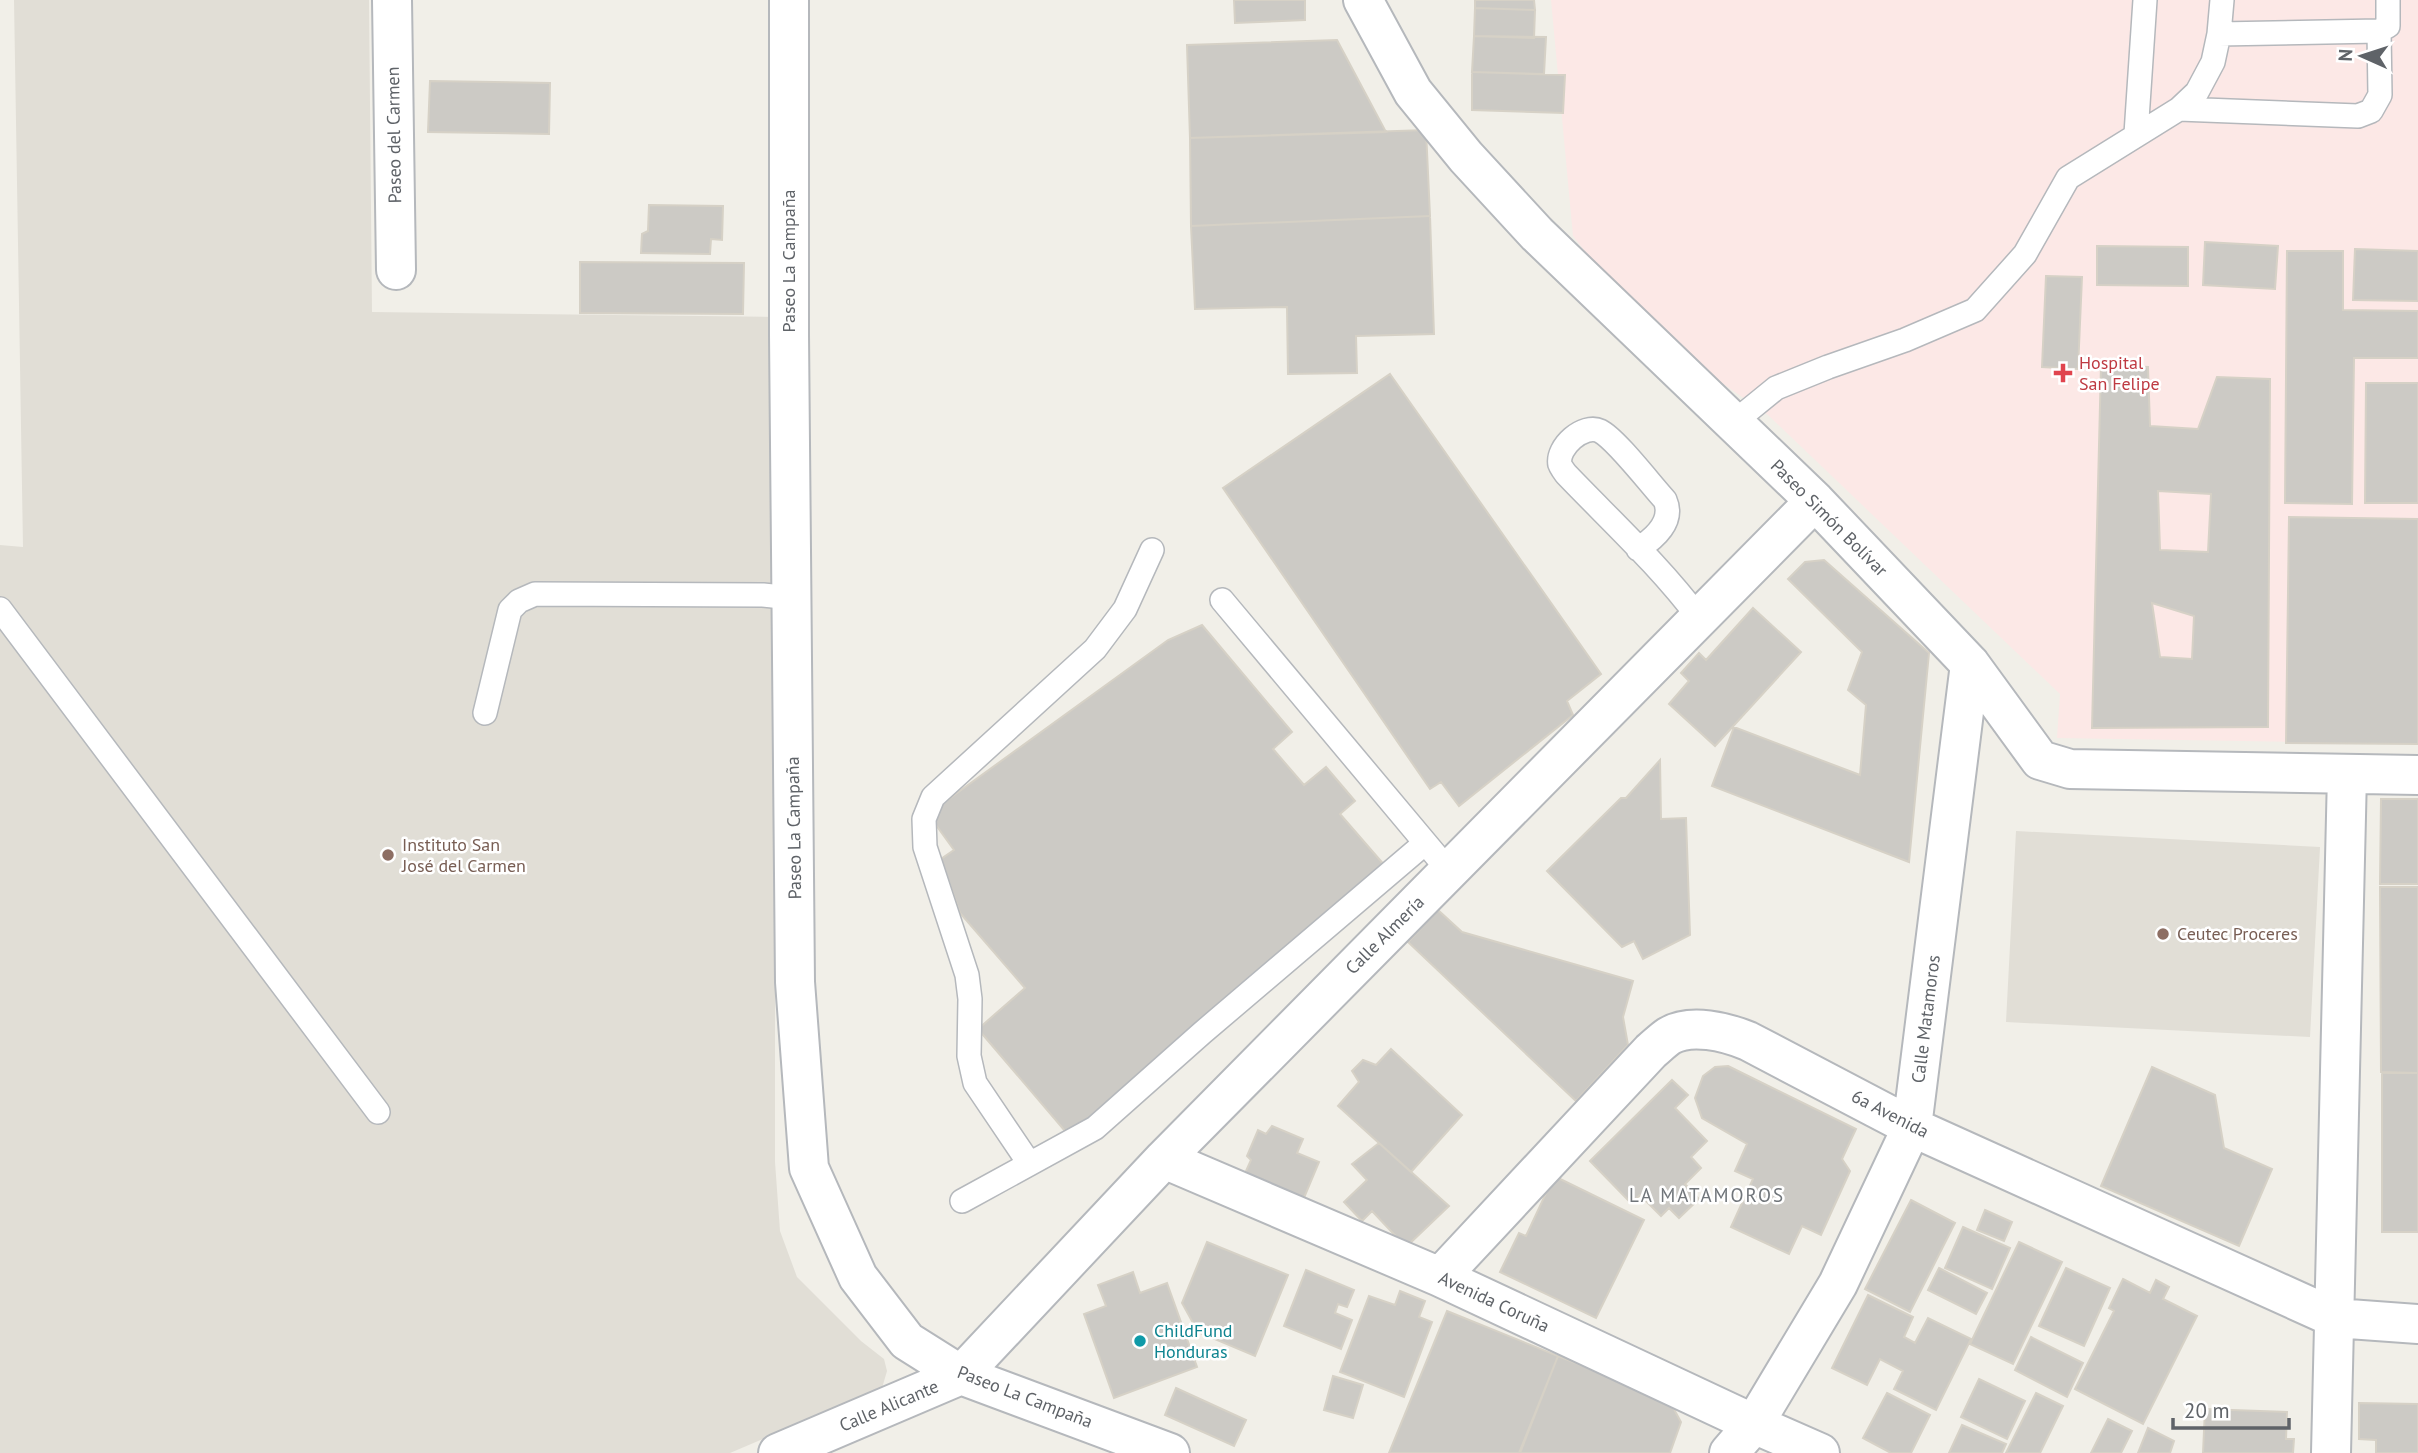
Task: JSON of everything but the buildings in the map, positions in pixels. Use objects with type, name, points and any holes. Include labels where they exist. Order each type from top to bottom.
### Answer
[{"type":"street","name":"Paseo del Carmen","points":[[392,0],[396,270]]},
{"type":"street","name":"Paseo La Campaña","points":[[789,0],[795,982],[809,1168],[858,1277],[907,1341],[961,1375],[1170,1453]]},
{"type":"street","name":"Paseo Simón Bolívar","points":[[1363,0],[1413,92],[1466,157],[1537,234],[1815,500],[1969,664],[2040,760],[2070,769],[2418,775]]},
{"type":"street","name":"Calle Almería","points":[[961,1375],[1164,1159],[1437,857],[1699,618],[1815,500]]},
{"type":"street","name":"Calle Matamoros","points":[[1729,1453],[1754,1424],[1838,1284],[1912,1127],[1969,664]]},
{"type":"street","points":[[2331,1453],[2347,774]]},
{"type":"street","name":"6a Avenida","points":[[1440,1276],[1651,1051],[1671,1035],[1695,1030],[1723,1031],[1748,1041],[1912,1127],[2334,1318],[2418,1325]]},
{"type":"street","name":"Avenida Coruña","points":[[1164,1159],[1440,1276],[1820,1453]]},
{"type":"street","name":"Calle Alicante","points":[[778,1453],[961,1375]]},
{"type":"lane","points":[[2136,134],[2146,0]]},
{"type":"lane","points":[[1733,424],[1776,388],[1906,340],[1975,310],[2025,254],[2068,178],[2179,109],[2197,92],[2213,62],[2222,0]]},
{"type":"lane","points":[[2219,34],[2379,31],[2388,26],[2388,0]]},
{"type":"lane","points":[[2179,109],[2358,116],[2371,111],[2379,95],[2379,31]]},
{"type":"lane","points":[[1638,549],[1649,542],[1668,519],[1665,500],[1611,440],[1599,430],[1586,429],[1572,439],[1561,455],[1560,466],[1566,474],[1638,549],[1678,590],[1699,618]]},
{"type":"lane","points":[[1029,1164],[975,1083],[969,1056],[970,999],[967,975],[925,847],[924,819],[933,797],[1095,649],[1125,609],[1152,550]]},
{"type":"lane","points":[[485,713],[510,610],[519,601],[535,594],[763,595],[792,598]]},
{"type":"lane","points":[[962,1201],[1095,1128],[1202,1033],[1437,857],[1222,600]]},
{"type":"lane","points":[[0,609],[378,1112]]},
{"type":"shaded area","name":"Instituto San José del Carmen","points":[[14,0],[369,0],[372,312],[775,317],[775,1162],[780,1231],[797,1277],[861,1341],[884,1359],[887,1371],[882,1388],[730,1453],[0,1453],[0,545],[23,547]]},
{"type":"shaded area","name":"Hospital San Felipe","points":[[1551,0],[2418,0],[2418,744],[2057,738],[2060,694],[1768,415],[1647,331],[1573,236]]},
{"type":"shaded area","name":"Ceutec Proceres","points":[[2016,831],[2320,847],[2310,1037],[2006,1022]]},
{"type":"place","name":"Hospital San Felipe","points":[[2063,373]]},
{"type":"place","name":"Instituto San José del Carmen","points":[[388,855]]},
{"type":"place","name":"Ceutec Proceres","points":[[2163,934]]},
{"type":"place","name":"ChildFund Honduras","points":[[1140,1341]]},
{"type":"district","name":"LA MATAMOROS","points":[[1707,1195]]}]
